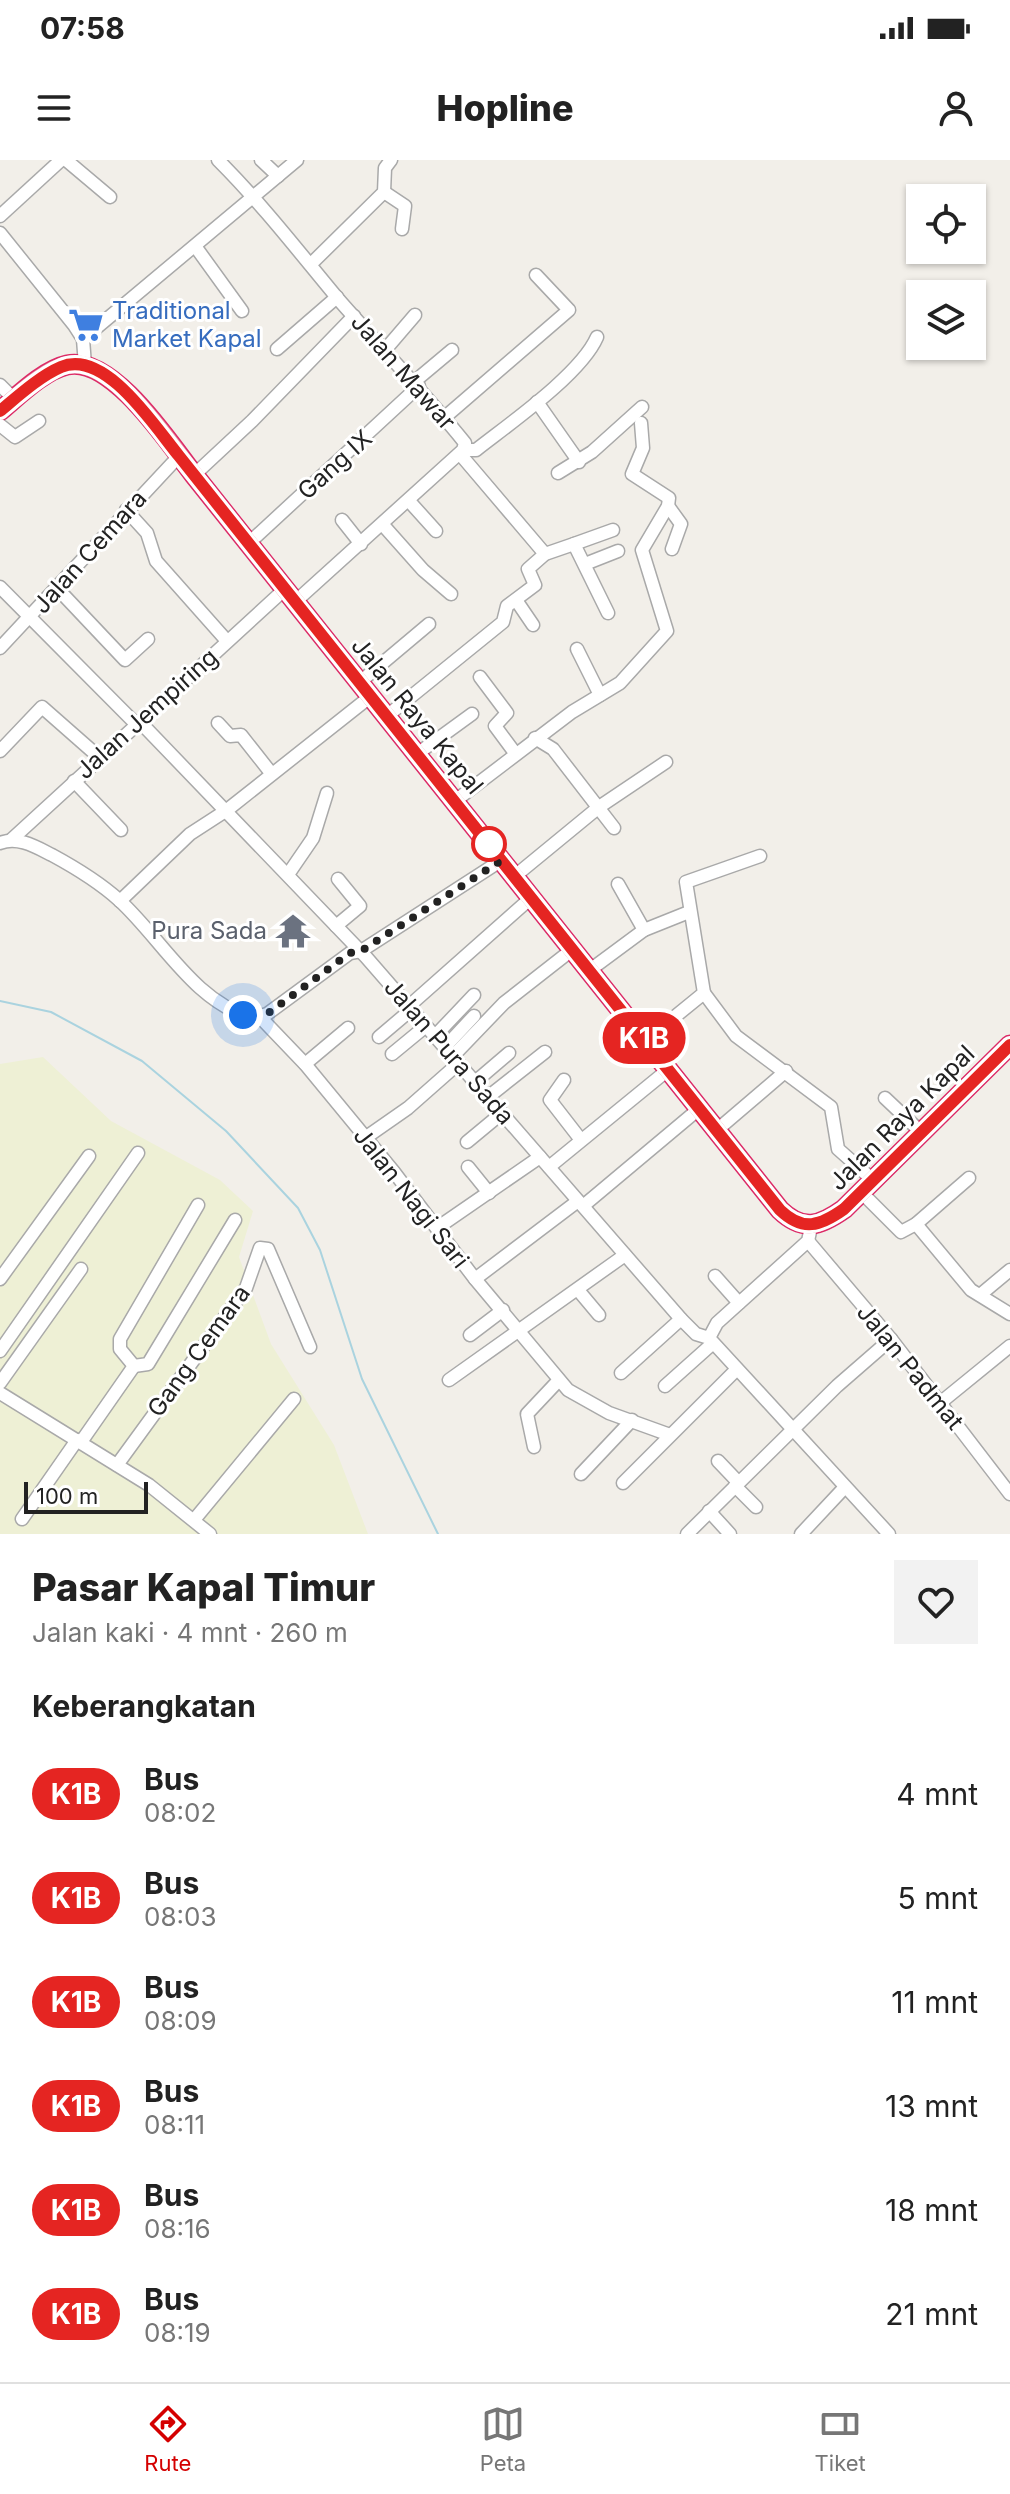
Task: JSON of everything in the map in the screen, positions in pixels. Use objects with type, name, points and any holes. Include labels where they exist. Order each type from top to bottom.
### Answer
[{"type":"highway","name":"Jalan Raya Kapal","points":[[85,365],[104,372],[115,381],[179,456],[780,1210],[809,1234],[868,1187],[1010,1045]]},
{"type":"highway","points":[[7,405],[64,366],[85,365]]},
{"type":"street","points":[[0,216],[64,160],[110,197]]},
{"type":"street","name":"Jalan Mawar","points":[[218,160],[254,196],[337,297],[417,384],[465,443],[462,452],[383,525],[290,595]]},
{"type":"street","points":[[261,160],[278,176]]},
{"type":"street","points":[[83,339],[297,160]]},
{"type":"street","points":[[312,263],[384,192],[385,168],[391,160]]},
{"type":"street","points":[[384,192],[405,206],[402,229]]},
{"type":"street","points":[[1,236],[65,311],[83,339],[85,365]]},
{"type":"street","points":[[195,246],[242,311]]},
{"type":"street","points":[[445,417],[569,310],[536,275]]},
{"type":"street","points":[[277,349],[337,297]]},
{"type":"street","points":[[385,350],[415,315]]},
{"type":"street","points":[[194,475],[252,421],[354,316]]},
{"type":"street","points":[[462,452],[476,450],[537,402],[589,352],[597,337]]},
{"type":"street","name":"Gang IX","points":[[249,543],[452,350]]},
{"type":"street","points":[[0,385],[7,405]]},
{"type":"street","points":[[537,402],[579,462]]},
{"type":"street","points":[[558,473],[579,462],[642,407]]},
{"type":"street","points":[[0,425],[15,437],[39,421]]},
{"type":"street","points":[[455,801],[535,738],[606,691],[647,657],[667,631],[642,550],[668,506],[668,495],[631,472],[643,448],[641,423]]},
{"type":"street","points":[[462,452],[545,554]]},
{"type":"street","name":"Jalan Cemara","points":[[0,648],[179,456]]},
{"type":"street","points":[[409,501],[436,531]]},
{"type":"street","points":[[668,506],[681,524],[672,549]]},
{"type":"street","points":[[126,510],[147,533],[156,561],[227,641]]},
{"type":"street","points":[[342,520],[361,544]]},
{"type":"street","points":[[383,525],[423,570],[451,594]]},
{"type":"street","points":[[387,716],[503,622],[507,606],[535,585],[527,571],[545,554],[613,530]]},
{"type":"street","points":[[567,545],[585,564],[608,613]]},
{"type":"street","points":[[585,564],[618,551]]},
{"type":"street","name":"Jalan Pura Sada","points":[[0,587],[289,873],[583,1201],[623,1257],[696,1334],[710,1341],[889,1534]]},
{"type":"street","points":[[56,587],[125,660],[148,639]]},
{"type":"street","name":"Jalan Jempiring","points":[[5,841],[139,725],[227,641],[290,595]]},
{"type":"street","points":[[516,600],[533,625]]},
{"type":"street","points":[[120,901],[190,834],[227,810],[366,689],[429,624]]},
{"type":"street","points":[[577,649],[606,691]]},
{"type":"street","points":[[480,677],[507,713],[494,725],[515,753]]},
{"type":"street","points":[[0,751],[42,707],[100,758]]},
{"type":"street","points":[[417,754],[472,714]]},
{"type":"street","points":[[218,723],[230,736],[241,735],[271,773]]},
{"type":"street","points":[[535,738],[551,747],[614,828]]},
{"type":"street","points":[[515,876],[599,807],[666,762]]},
{"type":"street","points":[[74,781],[121,830]]},
{"type":"street","points":[[289,873],[313,838],[327,793]]},
{"type":"street","points":[[5,841],[42,850],[75,868],[120,901],[204,991],[243,1015],[261,1018],[350,953],[361,951],[502,860]]},
{"type":"street","points":[[760,856],[686,882],[685,914],[699,996],[736,1036],[831,1107],[838,1149],[868,1187],[980,1295],[1010,1314]]},
{"type":"street","points":[[336,926],[360,906],[338,879]]},
{"type":"street","points":[[618,884],[644,930]]},
{"type":"street","points":[[379,1037],[532,897]]},
{"type":"street","points":[[590,970],[644,930],[685,914]]},
{"type":"street","points":[[365,1138],[408,1108],[452,1056],[504,1003],[573,949]]},
{"type":"street","points":[[392,1054],[431,1031],[474,995]]},
{"type":"street","points":[[640,1034],[649,1027],[661,1028],[699,996]]},
{"type":"street","points":[[452,1056],[474,1016]]},
{"type":"street","name":"Jalan Nagi Sari","points":[[261,1018],[305,1064],[559,1380],[595,1407],[670,1435]]},
{"type":"street","points":[[305,1064],[348,1028]]},
{"type":"street","points":[[488,1097],[545,1052]]},
{"type":"street","points":[[475,1082],[509,1053]]},
{"type":"street","points":[[437,1228],[489,1193],[581,1140],[669,1069]]},
{"type":"street","points":[[717,1130],[783,1073]]},
{"type":"street","points":[[564,1080],[550,1100],[581,1140]]},
{"type":"street","points":[[885,1098],[922,1133]]},
{"type":"street","points":[[475,1279],[583,1201],[700,1108]]},
{"type":"street","points":[[467,1142],[502,1113]]},
{"type":"street","points":[[0,1351],[138,1153]]},
{"type":"street","points":[[0,1279],[89,1156]]},
{"type":"street","points":[[468,1167],[489,1193]]},
{"type":"street","points":[[911,1227],[969,1178]]},
{"type":"street","points":[[583,1201],[608,1179]]},
{"type":"street","points":[[134,1366],[120,1349],[120,1339],[198,1205]]},
{"type":"street","points":[[22,1519],[134,1366],[148,1364],[235,1220]]},
{"type":"street","points":[[665,1386],[710,1341],[717,1323],[809,1234]]},
{"type":"street","name":"Jalan Padmat","points":[[809,1234],[1010,1494]]},
{"type":"street","name":"Gang Cemara","points":[[117,1465],[246,1288],[260,1248],[268,1249],[310,1347]]},
{"type":"street","points":[[589,1278],[623,1257]]},
{"type":"street","points":[[449,1380],[623,1257]]},
{"type":"street","points":[[0,1383],[81,1269]]},
{"type":"street","points":[[980,1295],[1010,1270]]},
{"type":"street","points":[[715,1276],[739,1303]]},
{"type":"street","points":[[578,1290],[599,1315]]},
{"type":"street","points":[[470,1335],[503,1310]]},
{"type":"street","points":[[621,1373],[681,1319]]},
{"type":"street","points":[[687,1534],[891,1339]]},
{"type":"street","points":[[940,1403],[1010,1346]]},
{"type":"street","points":[[623,1483],[735,1371]]},
{"type":"street","points":[[534,1447],[527,1414],[559,1380]]},
{"type":"street","points":[[0,1393],[117,1465],[210,1534]]},
{"type":"street","points":[[194,1520],[294,1399]]},
{"type":"street","points":[[581,1474],[632,1420]]},
{"type":"street","points":[[718,1461],[756,1507]]},
{"type":"street","points":[[801,1534],[845,1487]]},
{"type":"street","points":[[709,1511],[730,1534]]},
{"type":"green space","points":[[43,1057],[111,1121],[220,1180],[253,1211],[239,1257],[271,1344],[334,1445],[368,1534],[0,1534],[0,1064]]},
{"type":"waterway","points":[[0,1001],[51,1012],[142,1061],[226,1131],[298,1208],[320,1250],[362,1379],[438,1534]]},
{"type":"bus line","name":"K1B","points":[[0,411],[64,366],[77,364],[96,368],[115,381],[179,456],[780,1210],[796,1224],[818,1225],[844,1209],[1010,1045]]},
{"type":"place","name":"Traditional Market Kapal","points":[[86,325]]},
{"type":"place","name":"Pura Sada","points":[[293,931]]},
{"type":"route","points":[[243,1015],[261,1018],[350,953],[361,951],[502,860],[489,844]]}]
